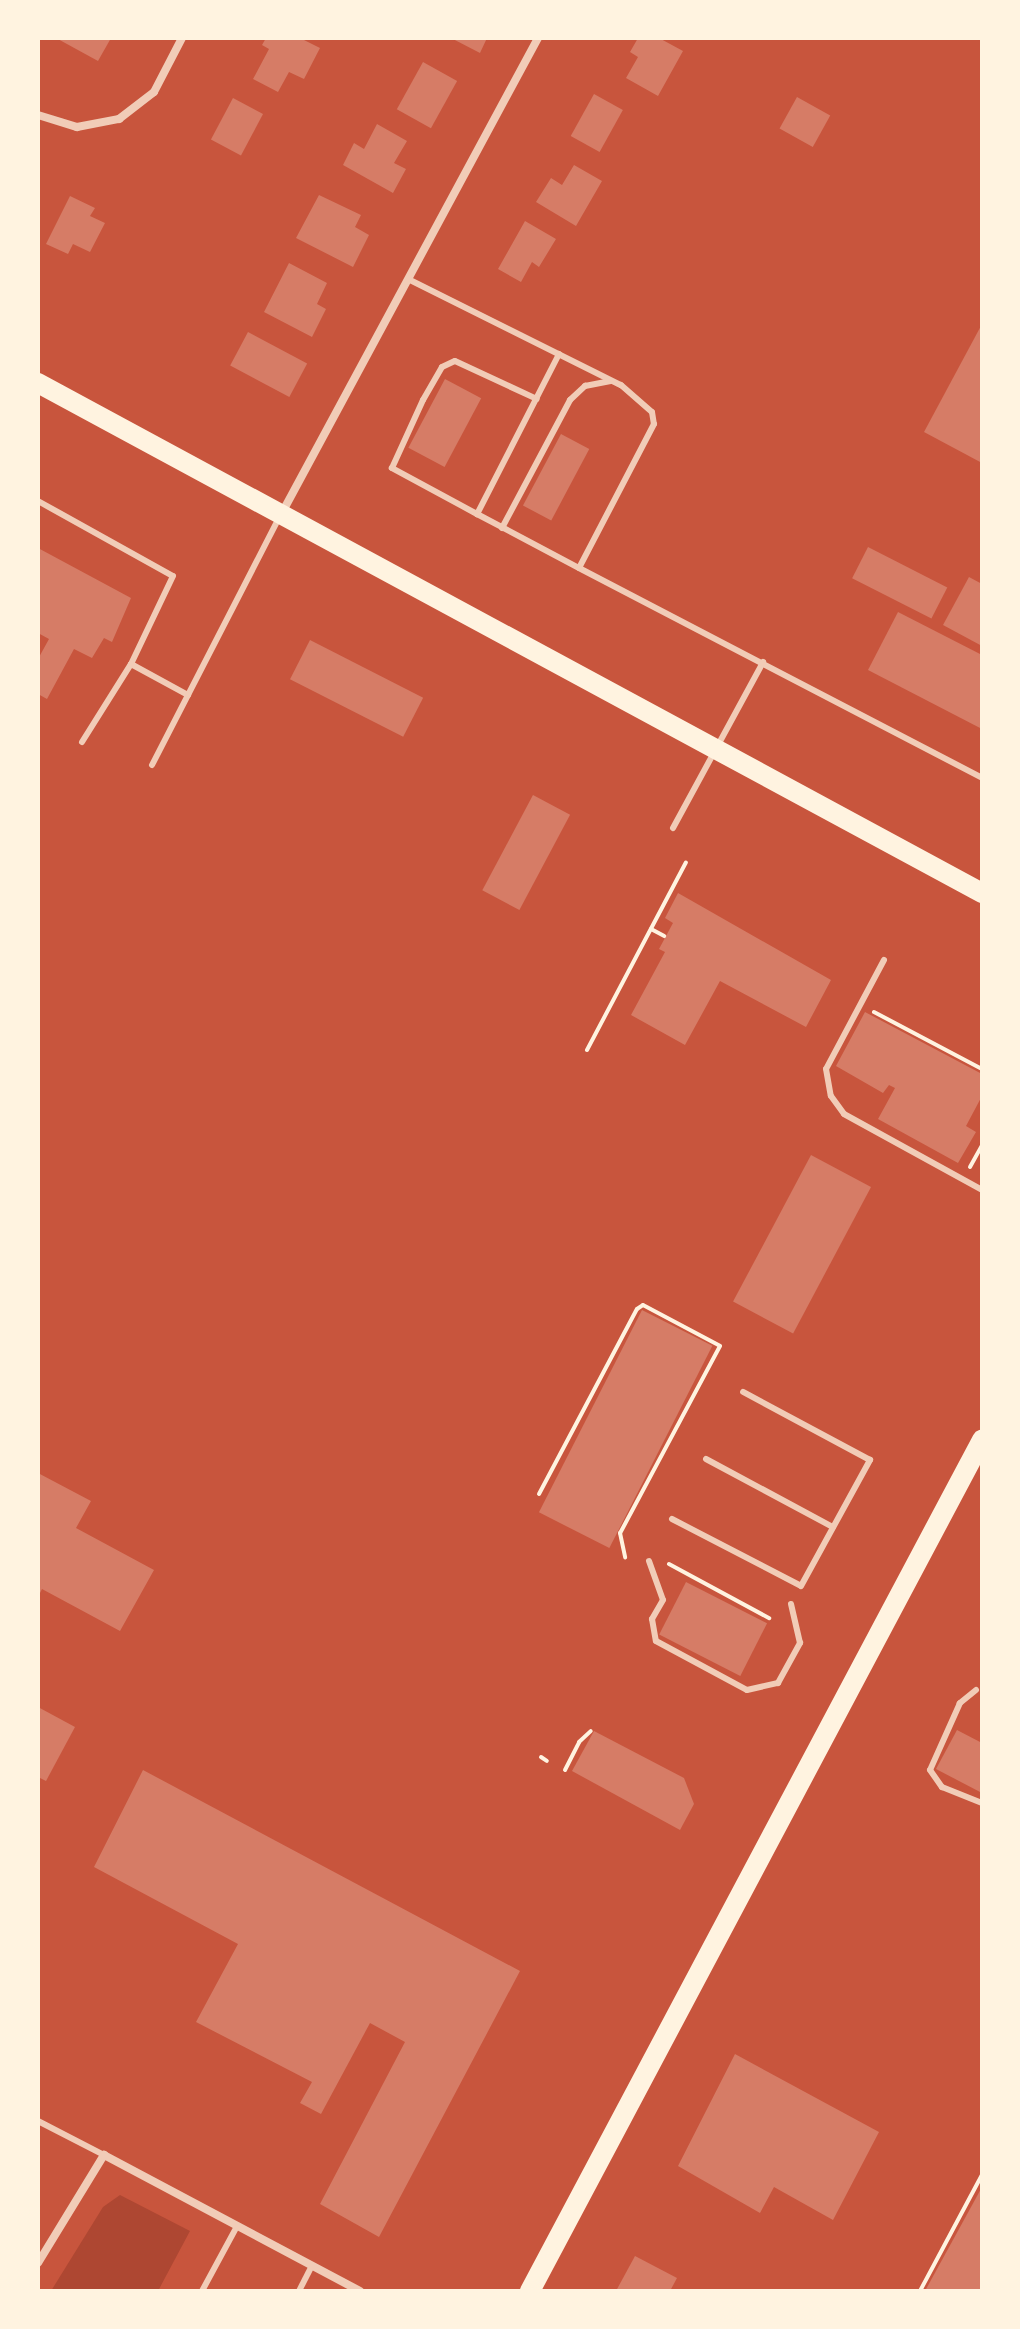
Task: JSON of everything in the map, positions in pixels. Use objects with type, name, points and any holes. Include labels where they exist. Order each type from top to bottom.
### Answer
[{"type":"main road","points":[[38,383],[283,511],[982,893]]},
{"type":"main road","points":[[530,2291],[982,1440]]},
{"type":"street","points":[[38,115],[77,127],[119,119],[154,92],[182,38]]},
{"type":"street","points":[[283,511],[538,38]]},
{"type":"street","points":[[38,2263],[104,2155],[236,2228],[360,2291]]},
{"type":"lane","points":[[408,279],[611,381],[646,403],[654,424],[579,568]]},
{"type":"lane","points":[[477,514],[559,354]]},
{"type":"lane","points":[[537,399],[455,361],[442,367],[392,468],[982,778]]},
{"type":"lane","points":[[502,528],[570,400],[585,386],[611,381]]},
{"type":"lane","points":[[38,501],[173,576],[131,664],[82,742]]},
{"type":"lane","points":[[152,765],[283,511]]},
{"type":"lane","points":[[673,828],[763,662]]},
{"type":"lane","points":[[131,664],[188,695]]},
{"type":"lane","points":[[884,960],[826,1069],[835,1105],[982,1190]]},
{"type":"lane","points":[[672,1519],[801,1586],[870,1460],[743,1392]]},
{"type":"lane","points":[[706,1459],[833,1527]]},
{"type":"lane","points":[[649,1561],[663,1600],[652,1619],[656,1641],[747,1690],[778,1683],[800,1643],[791,1604]]},
{"type":"lane","points":[[976,1690],[960,1703],[931,1757],[930,1770],[942,1787],[982,1803]]},
{"type":"lane","points":[[38,2121],[104,2155]]},
{"type":"lane","points":[[202,2291],[236,2228]]},
{"type":"lane","points":[[299,2291],[312,2266]]},
{"type":"path","points":[[587,1050],[686,862]]},
{"type":"path","points":[[651,929],[664,936]]},
{"type":"path","points":[[860,1005],[982,1069]]},
{"type":"path","points":[[963,1180],[982,1145]]},
{"type":"path","points":[[539,1494],[637,1309],[643,1305],[720,1346],[620,1533],[625,1557]]},
{"type":"path","points":[[669,1564],[769,1618]]},
{"type":"path","points":[[565,1770],[579,1742],[591,1731]]},
{"type":"path","points":[[541,1757],[547,1761]]},
{"type":"path","points":[[920,2291],[982,2175]]},
{"type":"shaded area","points":[[120,2195],[190,2231],[158,2291],[51,2291],[103,2207]]},
{"type":"building","points":[[56,38],[111,38],[98,61]]},
{"type":"building","points":[[266,38],[300,38],[320,48],[304,79],[289,72],[278,92],[253,79],[269,49],[262,45]]},
{"type":"building","points":[[451,38],[487,38],[480,53]]},
{"type":"building","points":[[638,38],[659,38],[683,51],[658,96],[626,78],[638,57],[630,52]]},
{"type":"building","points":[[423,62],[457,81],[431,128],[397,109]]},
{"type":"building","points":[[594,94],[623,110],[600,152],[571,136]]},
{"type":"building","points":[[797,97],[830,115],[813,147],[780,128]]},
{"type":"building","points":[[233,98],[263,114],[241,155],[211,139]]},
{"type":"building","points":[[377,124],[407,141],[394,163],[406,169],[393,193],[343,165],[354,143],[364,149]]},
{"type":"building","points":[[574,165],[602,181],[576,226],[536,202],[551,178],[562,185]]},
{"type":"building","points":[[319,195],[361,215],[355,227],[369,235],[353,267],[296,238]]},
{"type":"building","points":[[70,196],[95,208],[90,216],[105,223],[90,252],[73,244],[68,254],[46,244]]},
{"type":"building","points":[[525,221],[556,239],[539,267],[532,262],[521,282],[498,269]]},
{"type":"building","points":[[289,263],[327,283],[317,304],[326,309],[312,337],[264,312]]},
{"type":"building","points":[[982,324],[982,463],[924,432]]},
{"type":"building","points":[[248,332],[307,363],[289,397],[230,366]]},
{"type":"building","points":[[445,379],[481,398],[445,467],[408,448]]},
{"type":"building","points":[[561,434],[589,449],[551,521],[523,506]]},
{"type":"building","points":[[868,547],[947,587],[931,619],[852,578]]},
{"type":"building","points":[[38,548],[131,598],[112,642],[104,638],[92,658],[74,649],[47,699],[38,694],[38,659],[49,639],[38,633]]},
{"type":"building","points":[[969,577],[982,584],[982,646],[943,625]]},
{"type":"building","points":[[898,612],[982,655],[982,729],[868,670]]},
{"type":"building","points":[[310,640],[423,698],[403,737],[290,679]]},
{"type":"building","points":[[533,795],[570,815],[519,910],[482,890]]},
{"type":"building","points":[[678,893],[831,980],[806,1027],[720,981],[685,1045],[631,1015],[665,952],[659,949],[673,923],[665,918]]},
{"type":"building","points":[[865,1012],[982,1074],[982,1096],[966,1126],[976,1132],[958,1163],[878,1119],[895,1088],[889,1085],[883,1093],[836,1066]]},
{"type":"building","points":[[811,1155],[871,1187],[793,1333],[733,1302]]},
{"type":"building","points":[[642,1310],[712,1346],[609,1548],[539,1512]]},
{"type":"building","points":[[38,1473],[91,1501],[76,1528],[154,1570],[120,1631],[42,1589],[38,1597]]},
{"type":"building","points":[[686,1582],[767,1623],[740,1676],[659,1635]]},
{"type":"building","points":[[38,1707],[75,1727],[46,1781],[38,1777]]},
{"type":"building","points":[[957,1730],[982,1743],[982,1793],[936,1769]]},
{"type":"building","points":[[594,1731],[684,1778],[694,1804],[680,1830],[572,1771]]},
{"type":"building","points":[[143,1770],[520,1971],[379,2237],[320,2204],[405,2042],[370,2023],[321,2114],[300,2103],[312,2082],[196,2022],[238,1944],[94,1867]]},
{"type":"building","points":[[735,2054],[879,2132],[833,2220],[774,2187],[760,2213],[678,2166]]},
{"type":"building","points":[[982,2187],[982,2291],[925,2291]]},
{"type":"building","points":[[635,2256],[677,2278],[670,2291],[616,2291]]}]
